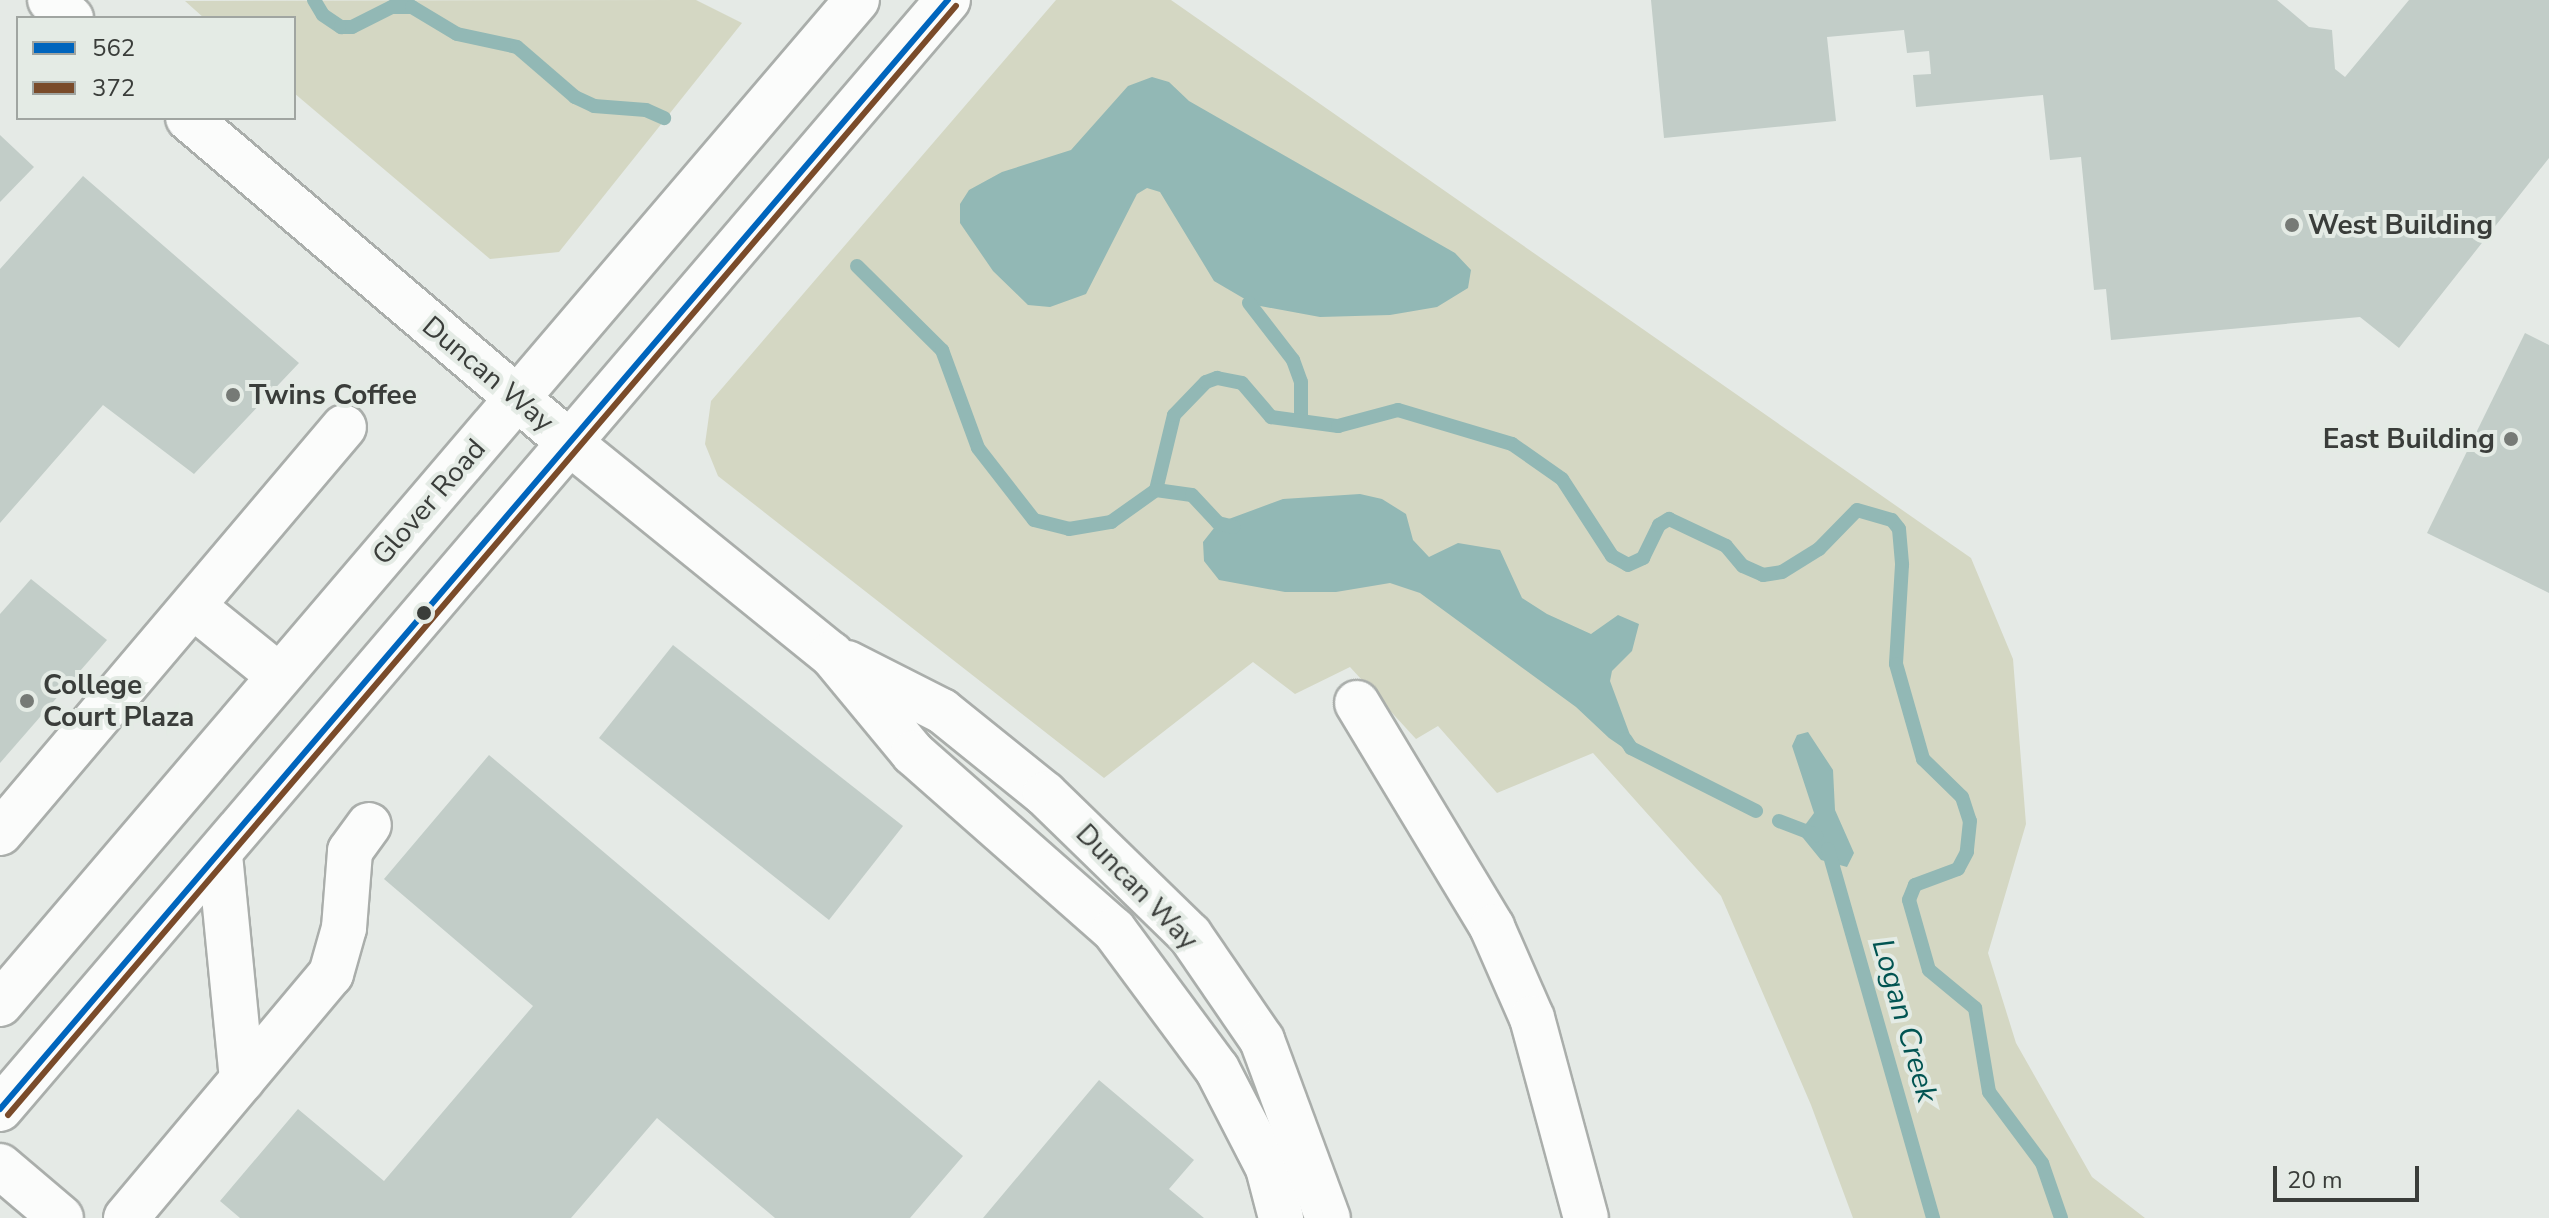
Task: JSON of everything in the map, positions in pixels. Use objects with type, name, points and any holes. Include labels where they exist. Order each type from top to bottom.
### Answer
[{"type":"main road","points":[[50,0],[69,16]]},
{"type":"main road","points":[[89,16],[103,0]]},
{"type":"main road","name":"Glover Road","points":[[0,1004],[278,675],[519,400],[857,0]]},
{"type":"main road","points":[[0,1109],[948,0]]},
{"type":"main road","name":"Duncan Way","points":[[190,120],[570,443],[831,654],[913,753],[1114,930],[1160,987],[1217,1069],[1268,1168],[1281,1218]]},
{"type":"main road","points":[[0,833],[344,427]]},
{"type":"main road","points":[[194,607],[278,675]]},
{"type":"main road","name":"Duncan Way","points":[[831,654],[942,711],[1045,794],[1190,935],[1262,1040],[1328,1218]]},
{"type":"main road","points":[[1357,703],[1498,940],[1532,1018],[1583,1217]]},
{"type":"main road","points":[[126,1218],[331,974],[344,928],[350,851],[369,825]]},
{"type":"main road","points":[[220,855],[242,1080]]},
{"type":"main road","points":[[0,1166],[61,1218]]},
{"type":"green space","points":[[696,0],[742,23],[559,252],[490,259],[296,95],[296,16],[202,16],[185,1]]},
{"type":"green space","points":[[1056,0],[1171,0],[1971,558],[2013,659],[2026,824],[1988,953],[2016,1043],[2092,1177],[2145,1218],[1853,1218],[1811,1105],[1721,896],[1593,753],[1497,793],[1438,726],[1416,739],[1350,667],[1295,694],[1253,662],[1104,778],[718,476],[705,444],[711,401]]},
{"type":"water","points":[[1152,77],[1169,82],[1189,101],[1455,253],[1471,270],[1468,288],[1437,307],[1390,315],[1320,317],[1255,305],[1214,281],[1160,192],[1147,188],[1137,194],[1086,294],[1050,307],[1028,305],[993,271],[960,223],[960,204],[969,190],[1002,172],[1071,150],[1128,86]]},
{"type":"water","points":[[1360,494],[1382,499],[1406,514],[1413,540],[1429,557],[1458,543],[1500,550],[1522,598],[1547,614],[1591,634],[1618,615],[1639,624],[1632,651],[1612,671],[1610,681],[1636,751],[1631,753],[1609,738],[1576,707],[1420,593],[1390,583],[1336,592],[1285,592],[1219,580],[1204,561],[1203,542],[1218,523],[1283,499]]},
{"type":"water","points":[[1808,732],[1833,770],[1835,810],[1854,853],[1847,867],[1821,860],[1799,833],[1814,813],[1792,746],[1797,735]]},
{"type":"building","name":"West Building","points":[[1651,0],[2277,0],[2309,27],[2332,30],[2335,69],[2345,77],[2409,0],[2549,0],[2549,158],[2399,348],[2360,317],[2111,340],[2106,289],[2094,290],[2081,157],[2050,160],[2043,95],[1916,107],[1913,75],[1931,74],[1929,51],[1907,53],[1904,30],[1827,37],[1836,121],[1664,138]]},
{"type":"building","points":[[0,135],[34,167],[0,202]]},
{"type":"building","points":[[83,176],[299,363],[194,474],[103,405],[0,523],[0,269]]},
{"type":"building","name":"East Building","points":[[2525,333],[2549,345],[2549,593],[2427,533]]},
{"type":"building","name":"College Court Plaza","points":[[31,579],[107,640],[0,763],[0,614]]},
{"type":"building","points":[[673,645],[903,826],[829,920],[599,738]]},
{"type":"building","points":[[489,755],[963,1156],[910,1218],[775,1218],[657,1118],[571,1218],[240,1218],[220,1201],[298,1109],[384,1181],[533,1006],[384,879]]},
{"type":"building","points":[[1099,1080],[1194,1160],[1169,1189],[1204,1218],[983,1218]]},
{"type":"waterway","name":"Logan Creek","points":[[314,0],[323,15],[341,27],[352,27],[392,7],[412,7],[457,34],[517,47],[575,97],[594,106],[646,110],[664,118]]},
{"type":"waterway","name":"Logan Creek","points":[[857,266],[942,350],[978,448],[1034,520],[1069,529],[1111,522],[1156,490]]},
{"type":"waterway","points":[[1249,303],[1293,360],[1301,382],[1301,420]]},
{"type":"waterway","points":[[1156,490],[1174,415],[1206,382],[1217,378],[1242,383],[1271,417],[1338,426],[1398,410],[1512,444],[1562,479],[1612,556],[1628,565],[1643,558],[1659,525],[1669,519],[1726,546],[1743,566],[1763,575],[1782,572],[1819,549],[1857,510],[1892,520],[1899,529],[1902,565],[1896,664],[1923,759],[1962,797],[1970,821],[1967,852],[1958,869],[1915,885],[1909,900],[1929,970],[1975,1008],[1989,1092],[2042,1163],[2061,1218]]},
{"type":"waterway","points":[[1156,490],[1192,495],[1218,523],[1234,527]]},
{"type":"waterway","points":[[1625,739],[1631,748],[1756,811]]},
{"type":"waterway","points":[[1779,821],[1816,835]]},
{"type":"waterway","name":"Logan Creek","points":[[1828,849],[1933,1218]]},
{"type":"transit line","name":"562","points":[[0,1109],[948,0]]},
{"type":"transit line","name":"372","points":[[8,1115],[956,6]]},
{"type":"place","name":"West Building","points":[[2292,225]]},
{"type":"place","name":"Twins Coffee","points":[[233,395]]},
{"type":"place","name":"East Building","points":[[2511,439]]},
{"type":"place","name":"College Court Plaza","points":[[27,701]]}]
